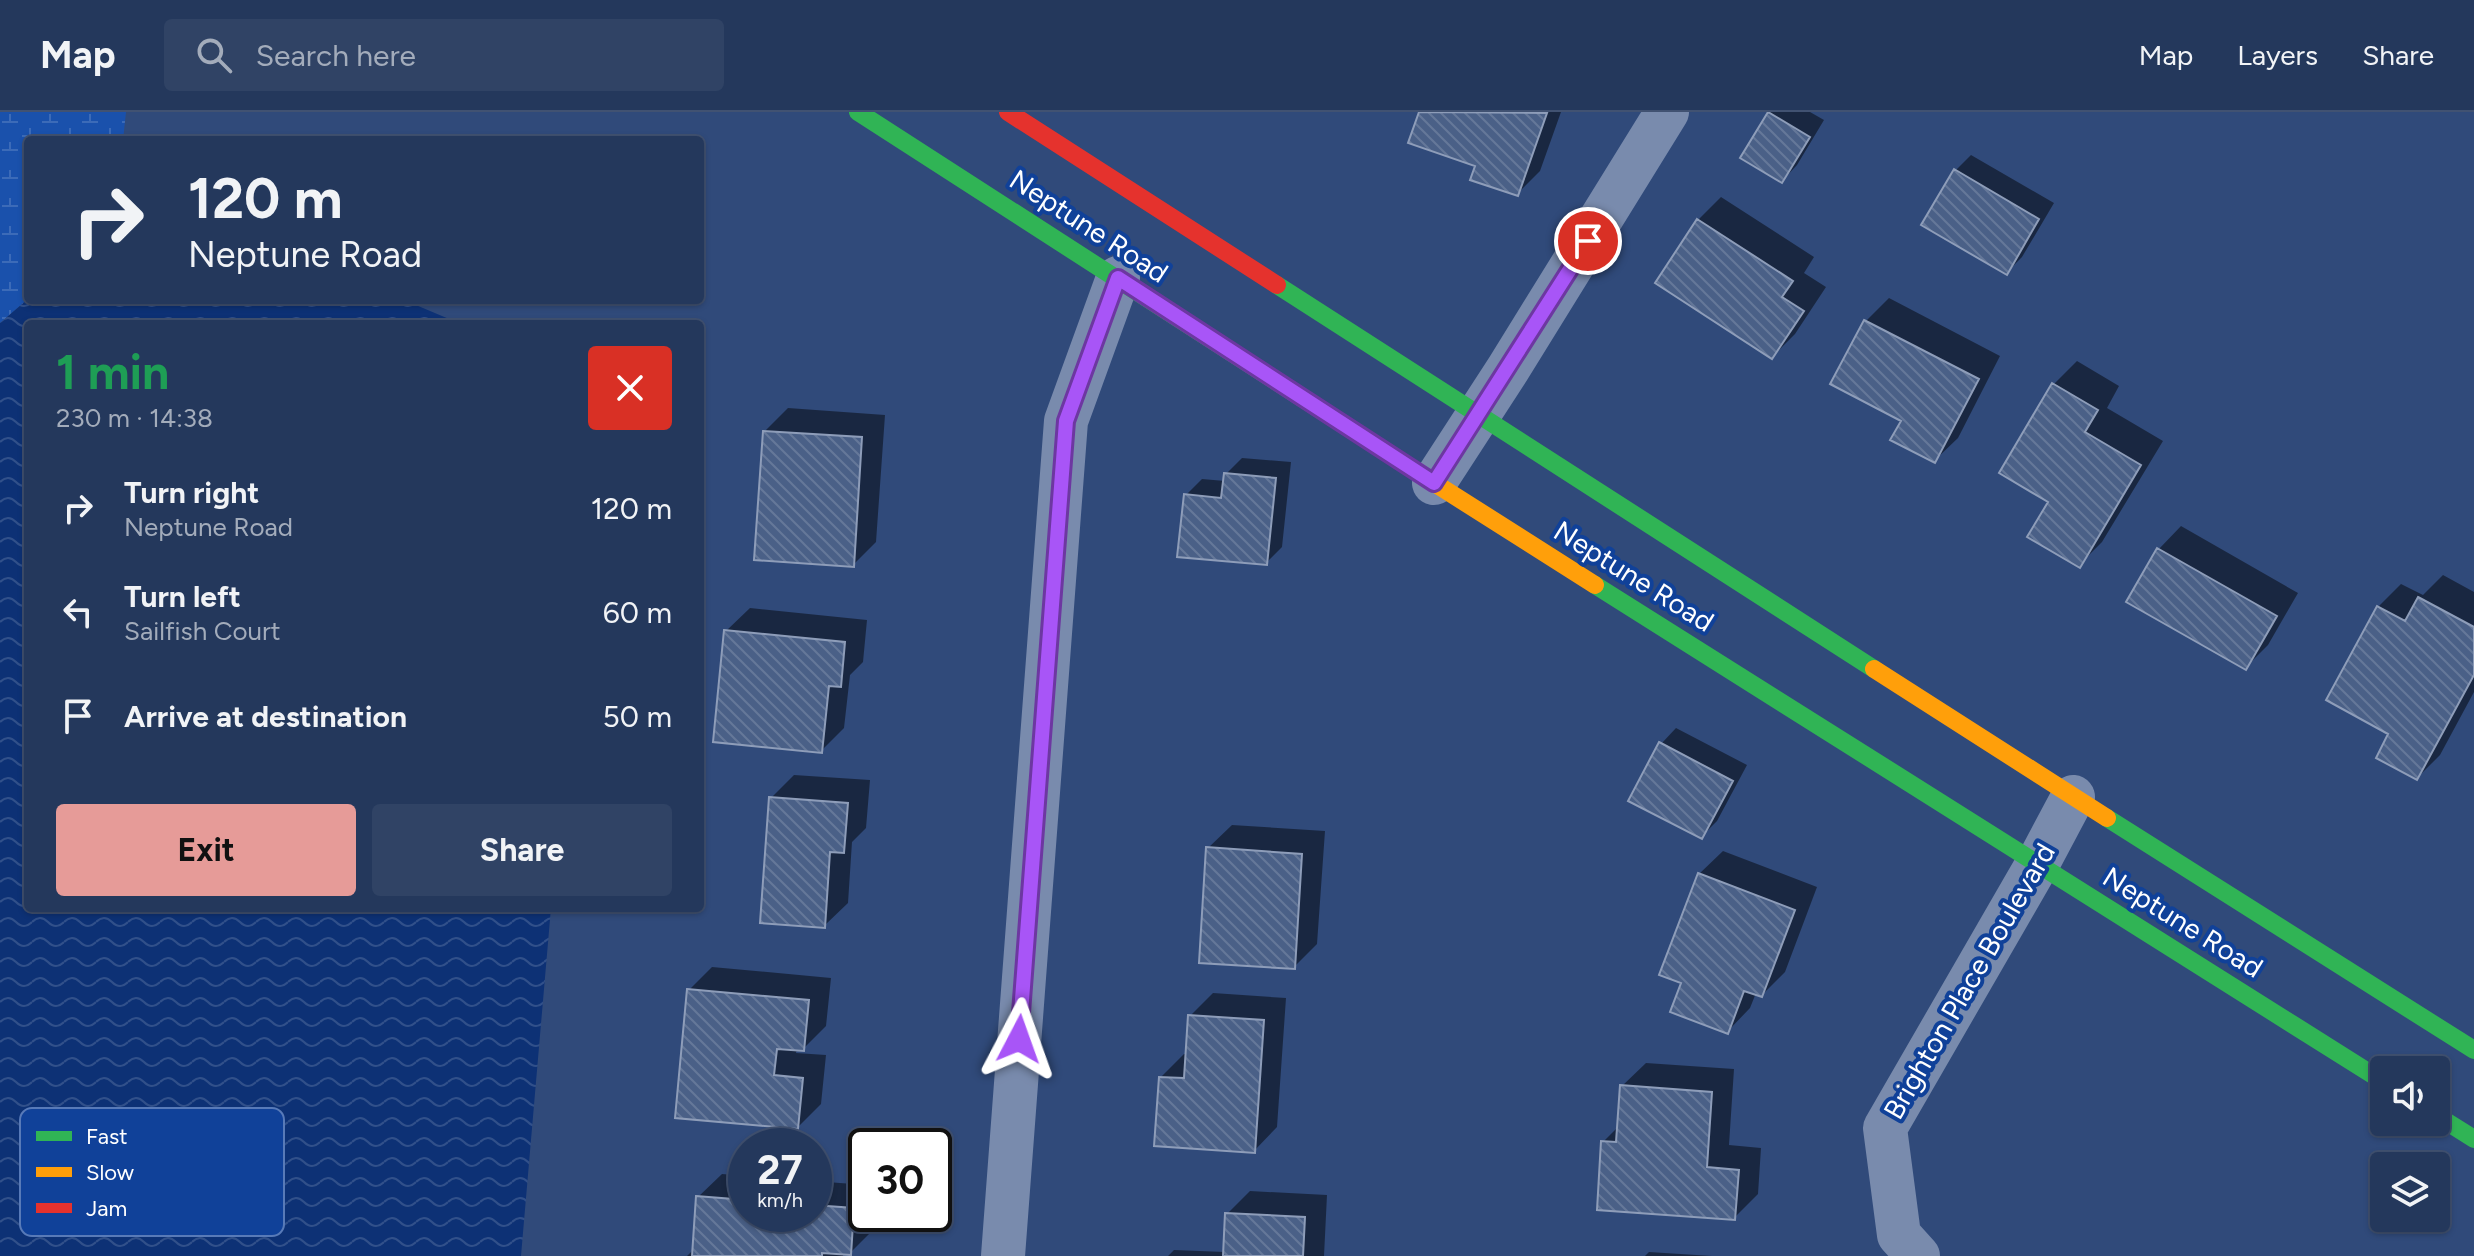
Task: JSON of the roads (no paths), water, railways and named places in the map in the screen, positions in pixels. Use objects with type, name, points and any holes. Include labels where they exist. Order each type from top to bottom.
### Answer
[{"type":"main road","name":"Neptune Road","points":[[858,112],[1434,483],[2370,1073]]},
{"type":"main road","name":"Neptune Road","points":[[1008,112],[2073,797],[2474,1050]]},
{"type":"main road","points":[[2450,1124],[2474,1139]]},
{"type":"street","points":[[1434,483],[1667,112]]},
{"type":"street","points":[[1003,1256],[1066,421],[1118,278]]},
{"type":"street","name":"Brighton Place Boulevard","points":[[1918,1256],[1899,1235],[1885,1128],[2073,797]]},
{"type":"water","points":[[24,302],[414,304],[452,320],[24,320],[24,912],[551,912],[521,1256],[0,1256],[0,323]]}]
